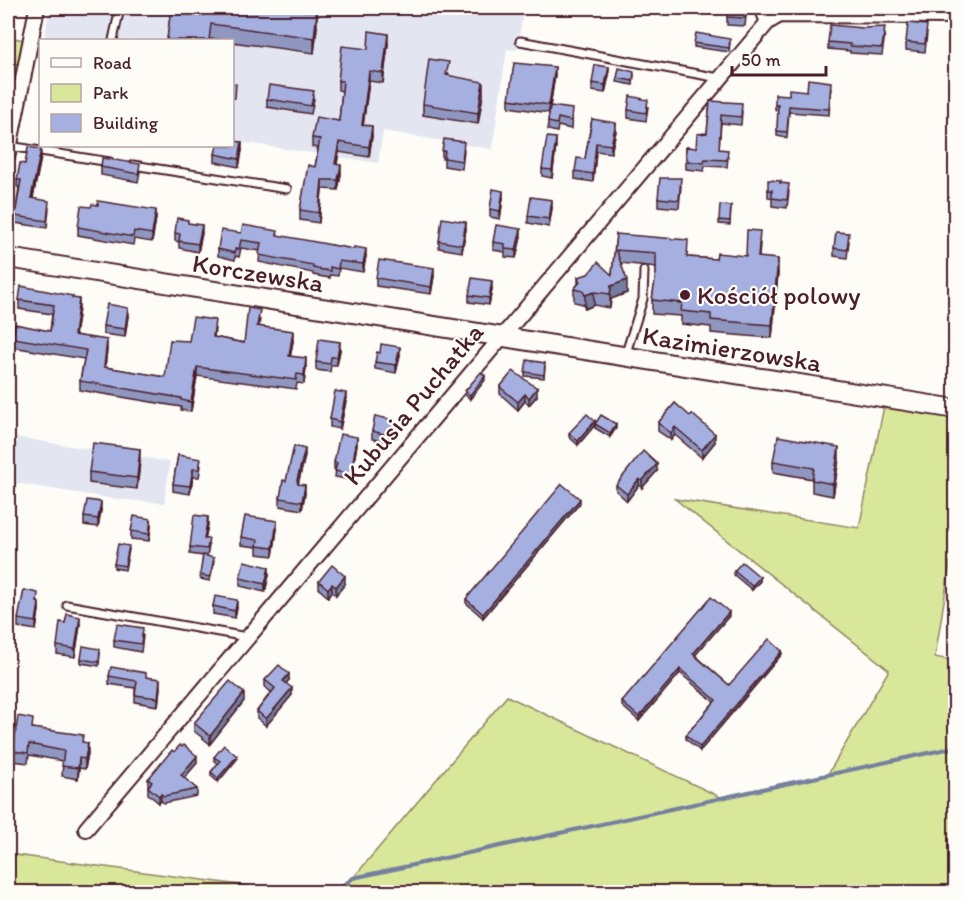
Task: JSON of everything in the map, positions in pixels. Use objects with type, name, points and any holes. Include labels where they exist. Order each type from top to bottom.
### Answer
[{"type":"street","points":[[8,150],[37,8]]},
{"type":"street","points":[[762,8],[768,22],[780,15],[956,16]]},
{"type":"street","name":"Kubusia Puchatka","points":[[86,829],[718,78],[768,22]]},
{"type":"street","name":"Korczewska","points":[[8,258],[501,337]]},
{"type":"street","name":"Kazimierzowska","points":[[501,337],[956,409]]},
{"type":"lane","points":[[113,39],[120,8]]},
{"type":"lane","points":[[520,41],[718,78]]},
{"type":"lane","points":[[8,150],[113,162]]},
{"type":"lane","points":[[125,164],[287,189]]},
{"type":"lane","points":[[625,358],[643,299],[644,271]]},
{"type":"lane","points":[[67,605],[247,638]]},
{"type":"shaded area","points":[[50,8],[524,8],[517,50],[507,49],[492,149],[383,131],[378,163],[234,141],[234,39],[44,39]]},
{"type":"shaded area","points":[[8,436],[170,462],[164,503],[115,499],[8,482]]},
{"type":"green space","points":[[8,37],[25,40],[16,78],[8,76]]},
{"type":"green space","points":[[884,406],[955,418],[955,533],[935,657],[955,661],[955,892],[407,892],[348,884],[507,696],[720,797],[828,774],[889,670],[675,499],[859,528]]},
{"type":"green space","points":[[8,854],[293,892],[8,892]]},
{"type":"building","points":[[8,8],[11,8],[8,24]]},
{"type":"building","points":[[171,8],[281,8],[317,12],[314,38],[211,24],[209,39],[167,39]]},
{"type":"building","points":[[728,8],[746,8],[745,18],[727,17]]},
{"type":"building","points":[[908,23],[927,25],[925,44],[906,42]]},
{"type":"building","points":[[830,25],[885,27],[882,48],[828,42]]},
{"type":"building","points":[[369,31],[388,34],[383,73],[369,71],[362,125],[372,126],[369,147],[339,142],[335,164],[341,165],[338,180],[322,180],[319,213],[300,210],[308,165],[315,167],[320,139],[312,138],[316,117],[339,121],[343,81],[338,81],[342,46],[368,49]]},
{"type":"building","points":[[696,33],[730,39],[729,48],[694,43]]},
{"type":"building","points":[[429,59],[449,62],[446,75],[483,82],[478,113],[423,104]]},
{"type":"building","points":[[514,63],[555,67],[549,105],[509,99]]},
{"type":"building","points":[[595,65],[609,67],[605,85],[592,83]]},
{"type":"building","points":[[619,68],[634,72],[633,81],[617,78]]},
{"type":"building","points":[[808,79],[831,82],[829,109],[789,106],[787,132],[777,131],[778,105],[775,105],[775,94],[789,95],[789,89],[807,91]]},
{"type":"building","points":[[269,85],[314,91],[311,106],[267,99]]},
{"type":"building","points":[[630,96],[648,100],[646,113],[628,110]]},
{"type":"building","points":[[710,101],[742,103],[741,117],[721,115],[719,149],[728,150],[727,160],[705,159],[704,163],[686,161],[686,147],[696,148],[697,134],[707,133]]},
{"type":"building","points":[[550,106],[572,109],[571,121],[558,118],[557,124],[548,122]]},
{"type":"building","points":[[592,119],[616,123],[611,145],[596,143],[593,174],[575,171],[577,158],[585,159]]},
{"type":"building","points":[[547,137],[556,138],[552,170],[542,169]]},
{"type":"building","points":[[444,139],[464,142],[462,161],[444,158],[445,151],[442,151]]},
{"type":"building","points":[[234,141],[242,142],[239,159],[215,154],[217,147],[234,147]]},
{"type":"building","points":[[28,147],[41,149],[31,198],[49,201],[47,221],[15,216],[21,180],[17,180],[20,163],[25,164]]},
{"type":"building","points":[[102,158],[140,164],[138,174],[101,167]]},
{"type":"building","points":[[660,178],[681,178],[679,200],[658,198]]},
{"type":"building","points":[[768,180],[789,184],[787,200],[772,198],[772,190],[768,190]]},
{"type":"building","points":[[493,189],[503,191],[500,211],[490,209]]},
{"type":"building","points":[[531,197],[552,200],[549,219],[528,216]]},
{"type":"building","points":[[98,201],[156,210],[152,234],[134,231],[133,237],[78,227],[81,206],[98,205]]},
{"type":"building","points":[[720,205],[731,206],[730,221],[719,220]]},
{"type":"building","points":[[177,218],[188,220],[188,223],[202,225],[198,244],[179,241],[180,234],[175,233]]},
{"type":"building","points":[[442,218],[466,222],[462,245],[439,241]]},
{"type":"building","points":[[243,225],[278,231],[277,235],[354,249],[354,247],[366,249],[363,264],[339,261],[338,269],[330,267],[330,271],[313,268],[313,265],[259,255],[261,243],[241,240],[239,249],[235,249],[235,253],[218,249],[221,230],[241,233]]},
{"type":"building","points":[[496,225],[521,229],[516,250],[505,249],[505,244],[493,242]]},
{"type":"building","points":[[747,230],[760,231],[758,257],[778,259],[772,325],[711,320],[711,314],[681,311],[682,303],[652,300],[656,253],[616,250],[627,280],[611,286],[610,294],[594,292],[585,295],[583,291],[574,289],[580,282],[578,277],[588,274],[598,262],[612,275],[616,234],[688,240],[687,257],[716,259],[717,253],[746,256]]},
{"type":"building","points":[[836,232],[849,233],[847,250],[834,248]]},
{"type":"building","points":[[379,260],[434,268],[431,287],[376,278]]},
{"type":"building","points":[[472,278],[492,281],[489,298],[469,295]]},
{"type":"building","points":[[21,286],[79,299],[74,335],[107,340],[104,367],[165,377],[170,340],[189,341],[193,317],[215,320],[213,337],[244,343],[248,308],[260,310],[257,326],[293,331],[289,356],[306,358],[304,375],[297,374],[296,380],[197,367],[191,402],[181,400],[181,398],[80,381],[86,350],[13,338],[15,324],[50,331],[54,305],[19,300]]},
{"type":"building","points":[[107,304],[128,308],[125,329],[103,326]]},
{"type":"building","points":[[319,339],[340,342],[337,357],[331,357],[330,364],[316,362]]},
{"type":"building","points":[[381,344],[400,347],[396,365],[375,362],[377,352],[380,353]]},
{"type":"building","points":[[527,360],[545,363],[544,375],[525,372]]},
{"type":"building","points":[[513,371],[537,388],[529,398],[525,394],[518,402],[500,387]]},
{"type":"building","points":[[481,372],[485,376],[470,395],[465,391]]},
{"type":"building","points":[[335,391],[346,393],[340,422],[330,419]]},
{"type":"building","points":[[675,403],[715,434],[702,450],[675,427],[671,433],[658,423]]},
{"type":"building","points":[[587,414],[595,421],[578,441],[569,433]]},
{"type":"building","points":[[601,415],[616,424],[610,433],[595,424]]},
{"type":"building","points":[[375,416],[394,420],[391,436],[372,431]]},
{"type":"building","points":[[340,434],[357,437],[351,474],[335,471],[337,463],[334,462]]},
{"type":"building","points":[[778,436],[839,447],[833,484],[812,480],[814,468],[773,461]]},
{"type":"building","points":[[93,443],[140,449],[137,478],[89,472]]},
{"type":"building","points":[[294,446],[305,449],[297,480],[298,484],[305,485],[302,502],[280,498]]},
{"type":"building","points":[[643,451],[657,464],[642,481],[639,479],[627,494],[616,485]]},
{"type":"building","points":[[178,455],[201,459],[199,469],[193,469],[190,486],[173,484]]},
{"type":"building","points":[[562,484],[580,499],[483,614],[466,599]]},
{"type":"building","points":[[87,500],[101,502],[98,519],[84,517]]},
{"type":"building","points":[[194,515],[208,517],[204,539],[209,539],[207,549],[190,547]]},
{"type":"building","points":[[134,516],[151,519],[149,534],[131,531]]},
{"type":"building","points":[[245,516],[277,521],[273,548],[257,546],[258,540],[241,537]]},
{"type":"building","points":[[118,544],[129,546],[125,566],[114,564]]},
{"type":"building","points":[[203,555],[214,558],[210,577],[200,575]]},
{"type":"building","points":[[244,561],[269,567],[265,584],[240,578]]},
{"type":"building","points":[[742,562],[760,577],[752,586],[734,571]]},
{"type":"building","points":[[332,565],[345,576],[336,587],[332,584],[328,589],[319,581]]},
{"type":"building","points":[[24,590],[38,593],[36,622],[18,619]]},
{"type":"building","points":[[215,596],[237,600],[235,611],[213,606]]},
{"type":"building","points":[[711,597],[729,612],[693,654],[729,685],[769,639],[782,651],[700,747],[686,735],[716,700],[680,669],[639,717],[622,702]]},
{"type":"building","points":[[67,614],[80,617],[75,649],[57,646],[60,622],[65,623]]},
{"type":"building","points":[[117,624],[143,628],[141,644],[114,640]]},
{"type":"building","points":[[83,646],[100,649],[99,662],[81,659]]},
{"type":"building","points":[[279,665],[289,674],[283,681],[292,688],[266,719],[257,711],[275,688],[265,680]]},
{"type":"building","points":[[111,667],[146,673],[146,677],[160,679],[158,698],[135,695],[137,681],[109,676]]},
{"type":"building","points":[[230,681],[244,693],[210,736],[194,723]]},
{"type":"building","points":[[18,716],[33,719],[32,728],[83,735],[82,742],[88,743],[85,759],[79,758],[78,768],[62,766],[64,751],[29,744],[28,753],[13,751]]},
{"type":"building","points":[[180,745],[182,747],[184,745],[197,756],[181,775],[197,789],[159,796],[148,787],[152,782],[148,779],[172,750],[174,752]]},
{"type":"building","points":[[224,745],[237,756],[218,778],[211,772],[220,761],[214,757]]},
{"type":"waterway","points":[[341,887],[353,878],[956,747]]},
{"type":"place","name":"Kościół polowy","points":[[685,295]]}]
